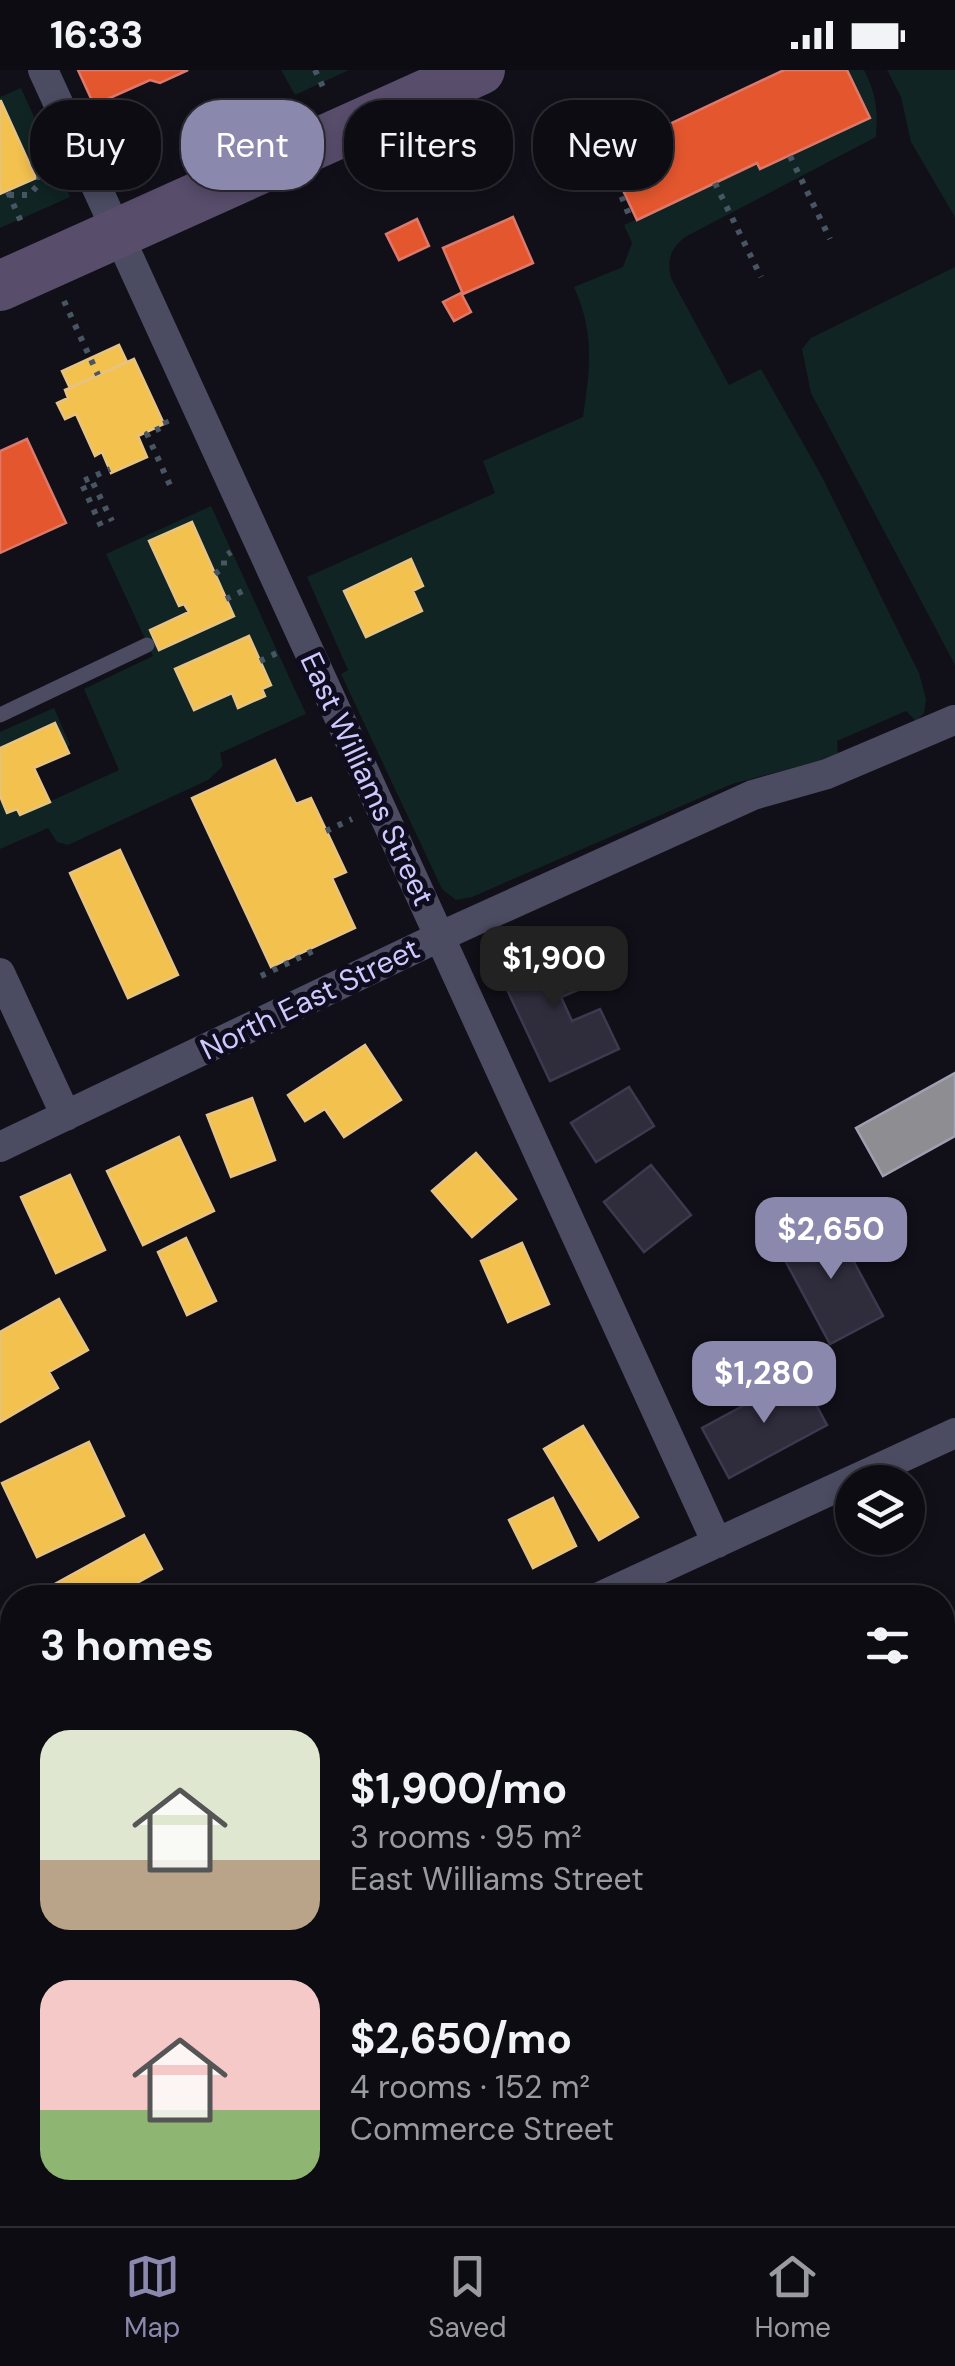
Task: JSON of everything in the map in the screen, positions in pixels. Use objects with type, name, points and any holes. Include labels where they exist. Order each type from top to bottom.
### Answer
[{"type":"main road","points":[[0,286],[480,70]]},
{"type":"street","name":"East Williams Street","points":[[43,70],[717,1542]]},
{"type":"street","name":"North East Street","points":[[0,1146],[439,937],[753,795],[827,774],[954,720]]},
{"type":"street","points":[[0,973],[66,1116]]},
{"type":"street","points":[[626,1585],[955,1434]]},
{"type":"lane","points":[[0,715],[147,645]]},
{"type":"path","points":[[315,70],[322,87]]},
{"type":"path","points":[[790,156],[830,240]]},
{"type":"path","points":[[716,183],[761,277]]},
{"type":"path","points":[[22,224],[8,193],[29,195],[34,190]]},
{"type":"path","points":[[619,190],[629,215]]},
{"type":"path","points":[[64,300],[98,375]]},
{"type":"path","points":[[165,420],[167,425],[147,434],[145,441],[174,492]]},
{"type":"path","points":[[101,526],[81,482],[110,469]]},
{"type":"path","points":[[93,483],[112,521]]},
{"type":"path","points":[[215,574],[224,568],[224,555],[237,549]]},
{"type":"path","points":[[226,599],[254,586]]},
{"type":"path","points":[[326,831],[358,816]]},
{"type":"path","points":[[261,976],[313,952],[311,948]]},
{"type":"green space","points":[[281,70],[349,70],[295,95]]},
{"type":"green space","points":[[847,70],[864,70],[868,78],[875,102],[876,137],[685,237],[673,250],[670,272],[729,385],[761,369],[821,475],[919,673],[926,699],[924,713],[916,721],[906,711],[837,741],[838,756],[732,784],[472,897],[456,900],[442,889],[341,674],[348,670],[307,577],[495,493],[483,461],[583,417],[588,336],[574,287],[623,267],[632,243],[624,225],[757,163],[761,169],[869,118]]},
{"type":"green space","points":[[887,70],[955,70],[955,217],[911,142],[901,97]]},
{"type":"green space","points":[[21,88],[30,108],[30,190],[67,190],[70,197],[0,228],[0,97]]},
{"type":"green space","points":[[955,267],[955,665],[811,393],[802,349],[811,338]]},
{"type":"green space","points":[[211,506],[306,714],[220,753],[223,766],[208,780],[68,845],[57,842],[48,828],[0,849],[0,796],[7,813],[17,809],[20,815],[119,770],[84,689],[153,656],[106,554]]},
{"type":"green space","points":[[54,708],[70,745],[66,748],[55,723],[0,748],[0,732]]},
{"type":"building: Homes","points":[[0,101],[30,165],[30,181],[0,194]]},
{"type":"building: Homes","points":[[119,345],[127,362],[70,388],[62,371]]},
{"type":"building: Homes","points":[[134,359],[164,424],[138,436],[147,457],[111,473],[102,452],[95,456],[76,414],[65,419],[57,403],[68,398],[65,390]]},
{"type":"building: Homes","points":[[192,522],[234,616],[159,650],[150,630],[189,612],[184,604],[179,606],[149,541]]},
{"type":"building: Homes","points":[[411,559],[423,586],[413,591],[422,611],[366,637],[344,591]]},
{"type":"building: Homes","points":[[249,636],[271,685],[262,689],[265,696],[238,708],[232,693],[194,710],[175,669]]},
{"type":"building: Homes","points":[[55,723],[69,753],[34,768],[50,802],[20,815],[17,809],[7,813],[0,796],[0,748]]},
{"type":"building: Homes","points":[[275,760],[296,804],[311,798],[346,872],[332,878],[355,928],[271,967],[192,798]]},
{"type":"building: Homes","points":[[120,850],[178,975],[128,998],[70,873]]},
{"type":"building: Homes","points":[[365,1045],[401,1100],[344,1137],[325,1109],[305,1121],[288,1095]]},
{"type":"building: Homes","points":[[252,1098],[275,1160],[231,1177],[207,1115]]},
{"type":"building: Homes","points":[[179,1137],[214,1211],[143,1245],[107,1171]]},
{"type":"building: Homes","points":[[476,1153],[516,1199],[472,1237],[432,1191]]},
{"type":"building: Homes","points":[[70,1175],[105,1250],[56,1273],[21,1197]]},
{"type":"building: Homes","points":[[186,1238],[216,1301],[187,1315],[158,1252]]},
{"type":"building: Homes","points":[[522,1243],[549,1304],[508,1322],[481,1261]]},
{"type":"building: Homes","points":[[59,1299],[88,1350],[49,1372],[58,1388],[0,1422],[0,1332]]},
{"type":"building: Homes","points":[[583,1426],[638,1517],[599,1540],[544,1449]]},
{"type":"building: Homes","points":[[89,1442],[124,1516],[37,1557],[2,1483]]},
{"type":"building: Homes","points":[[553,1498],[576,1546],[533,1568],[509,1520]]},
{"type":"building: Homes","points":[[144,1535],[162,1569],[138,1585],[53,1585]]},
{"type":"building: Shops","points":[[78,70],[188,70],[160,83],[150,80],[105,100],[92,100]]},
{"type":"building: Shops","points":[[784,70],[847,70],[870,118],[760,169],[757,163],[637,220],[623,190],[673,190],[673,122]]},
{"type":"building: Shops","points":[[513,217],[533,263],[463,294],[443,248]]},
{"type":"building: Shops","points":[[417,219],[429,246],[399,260],[386,234]]},
{"type":"building: Shops","points":[[461,293],[471,312],[454,321],[443,302]]},
{"type":"building: Shops","points":[[27,439],[66,523],[0,553],[0,451]]},
{"type":"building: Industry","points":[[955,1073],[955,1136],[883,1176],[856,1128]]},
{"type":"building: Other","points":[[553,937],[578,990],[561,997],[572,1021],[600,1009],[619,1049],[550,1081],[495,964]]},
{"type":"building: Other","points":[[629,1087],[654,1126],[596,1162],[571,1123]]},
{"type":"building: Other","points":[[651,1165],[691,1215],[644,1252],[604,1202]]},
{"type":"building: Other","points":[[832,1221],[883,1316],[830,1344],[779,1249]]},
{"type":"building: Other","points":[[800,1375],[827,1425],[729,1478],[702,1428]]}]
